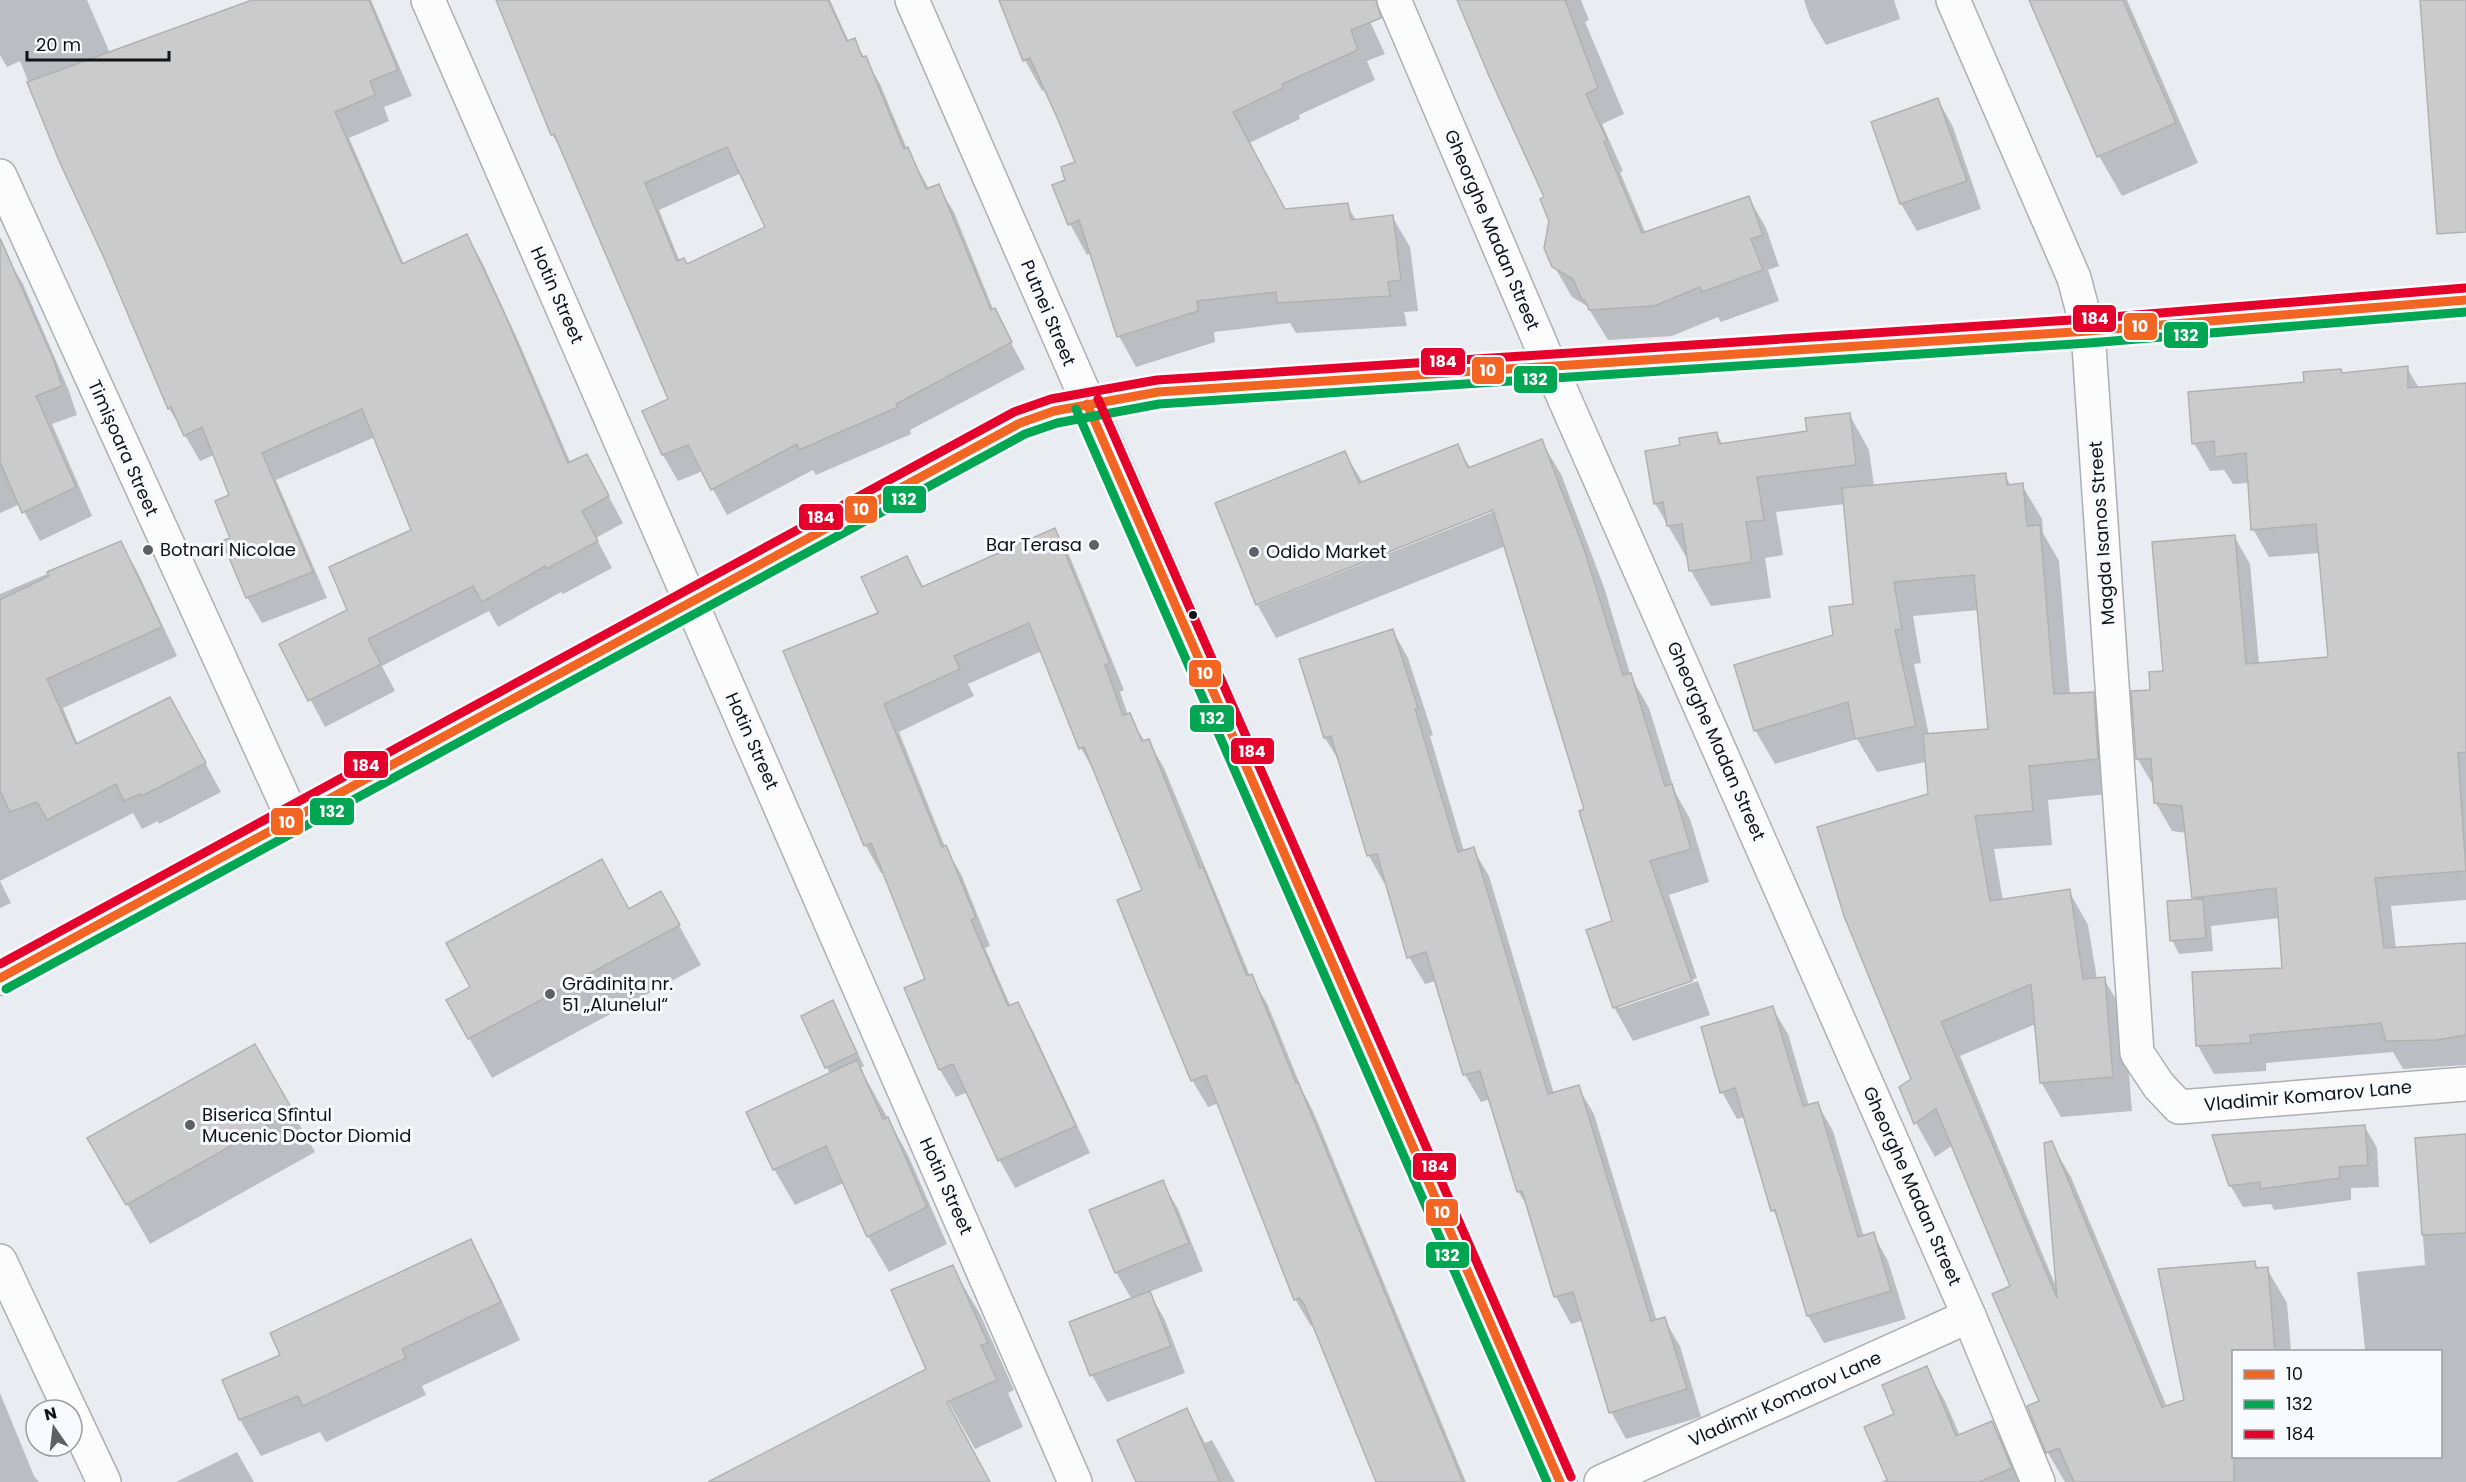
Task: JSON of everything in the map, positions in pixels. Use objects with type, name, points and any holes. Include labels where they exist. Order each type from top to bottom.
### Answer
[{"type":"street","name":"Hotin Street","points":[[428,0],[1075,1482]]},
{"type":"street","name":"Putnei Street","points":[[912,0],[1560,1482]]},
{"type":"street","name":"Gheorghe Madan Street","points":[[1394,0],[1550,366],[1970,1317],[2038,1482]]},
{"type":"street","name":"Magda Isanos Street","points":[[1953,0],[2074,278],[2088,331],[2137,1053],[2159,1086]]},
{"type":"street","name":"Timișoara Street","points":[[0,176],[293,819]]},
{"type":"street","points":[[0,978],[1020,423],[1054,411],[1158,392],[2088,331],[2466,300]]},
{"type":"street","name":"Vladimir Komarov Lane","points":[[2159,1086],[2179,1107],[2466,1084]]},
{"type":"street","points":[[0,1261],[64,1398]]},
{"type":"street","name":"Vladimir Komarov Lane","points":[[1601,1482],[1970,1317]]},
{"type":"street","points":[[84,1440],[104,1482]]},
{"type":"building","points":[[252,0],[369,0],[398,70],[370,81],[375,95],[335,112],[402,264],[467,234],[506,317],[568,463],[587,454],[609,496],[582,511],[598,541],[546,569],[545,566],[482,602],[473,586],[368,639],[381,664],[308,701],[279,644],[347,610],[329,567],[411,530],[362,409],[262,453],[313,572],[246,598],[222,541],[230,538],[215,501],[229,495],[202,427],[184,436],[171,407],[168,409],[27,82]]},
{"type":"building","points":[[496,0],[828,0],[847,41],[855,38],[862,57],[866,56],[904,149],[908,147],[926,189],[939,184],[991,310],[995,308],[1012,342],[896,404],[898,407],[799,450],[797,444],[711,490],[688,445],[662,455],[642,411],[668,399],[554,134],[551,135]],"holes":[[[727,147],[765,227],[687,264],[684,258],[677,261],[645,183]]]},
{"type":"building","points":[[999,0],[1376,0],[1381,18],[1351,30],[1358,50],[1282,84],[1283,88],[1233,112],[1285,209],[1348,203],[1351,220],[1393,215],[1401,280],[1388,282],[1390,296],[1277,303],[1276,292],[1197,301],[1198,311],[1117,337],[1079,220],[1068,225],[1052,185],[1065,180],[1061,167],[1075,162],[1030,58],[1023,61]]},
{"type":"building","points":[[1457,0],[1565,0],[1598,88],[1586,94],[1607,140],[1604,142],[1642,233],[1749,196],[1763,235],[1751,239],[1763,270],[1702,292],[1700,287],[1654,306],[1589,310],[1573,279],[1552,267],[1544,248],[1549,221],[1540,199],[1544,197]]},
{"type":"building","points":[[2029,0],[2123,0],[2176,123],[2097,157]]},
{"type":"building","points":[[2420,0],[2466,0],[2466,232],[2437,234]]},
{"type":"building","points":[[1938,98],[1967,181],[1900,204],[1871,122]]},
{"type":"building","points":[[0,238],[54,361],[62,386],[36,396],[76,487],[22,513],[0,462]]},
{"type":"building","points":[[2408,366],[2408,388],[2466,383],[2466,752],[2458,753],[2466,871],[2375,878],[2384,948],[2466,943],[2466,1035],[2436,1040],[2386,1041],[2381,1023],[2250,1035],[2251,1043],[2196,1046],[2192,972],[2282,968],[2276,888],[2192,898],[2182,806],[2154,803],[2151,759],[2136,759],[2131,691],[2150,690],[2149,672],[2163,671],[2152,542],[2235,535],[2246,664],[2328,657],[2316,524],[2251,530],[2246,453],[2215,457],[2214,441],[2192,444],[2188,392],[2304,382],[2303,372],[2341,369],[2342,373]]},
{"type":"building","points":[[1850,413],[1856,465],[1757,477],[1764,520],[1746,522],[1752,562],[1689,571],[1682,524],[1667,526],[1663,502],[1654,504],[1645,451],[1680,445],[1679,438],[1717,432],[1719,444],[1807,431],[1805,418]]},
{"type":"building","points":[[1542,439],[1585,552],[1623,675],[1631,673],[1665,786],[1672,784],[1691,849],[1650,861],[1692,981],[1613,1008],[1586,930],[1612,921],[1579,811],[1584,809],[1493,510],[1256,605],[1215,503],[1345,451],[1359,483],[1458,444],[1468,468]]},
{"type":"building","points":[[2006,473],[2007,485],[2023,483],[2027,526],[2040,525],[2054,694],[2094,692],[2098,759],[2029,766],[2033,811],[1975,816],[1990,901],[2070,889],[2083,979],[2105,977],[2113,1077],[2040,1083],[2031,984],[1941,1022],[2057,1298],[2044,1143],[2052,1141],[2162,1407],[2184,1400],[2158,1269],[2255,1261],[2256,1268],[2268,1267],[2275,1350],[2232,1350],[2234,1482],[2074,1482],[2059,1448],[2046,1453],[2027,1406],[2039,1401],[1992,1294],[2010,1286],[1936,1109],[1914,1124],[1899,1087],[1911,1079],[1844,916],[1817,827],[1928,794],[1923,734],[1988,729],[1974,575],[1894,582],[1902,629],[1895,630],[1916,726],[1855,739],[1848,702],[1754,731],[1734,665],[1833,635],[1829,607],[1853,604],[1842,488]]},
{"type":"building","points":[[1055,528],[1110,663],[1105,665],[1123,715],[1130,713],[1142,741],[1149,739],[1200,868],[1203,867],[1247,976],[1252,974],[1296,1083],[1298,1082],[1463,1482],[1376,1482],[1304,1304],[1299,1298],[1294,1300],[1206,1075],[1191,1081],[1146,972],[1117,900],[1142,890],[1084,747],[1079,749],[1029,623],[954,656],[960,669],[884,704],[942,847],[946,845],[976,918],[971,920],[1008,1006],[1018,1002],[1076,1126],[998,1161],[953,1064],[939,1070],[904,988],[925,979],[871,843],[864,846],[783,651],[878,613],[861,577],[907,556],[922,587]]},
{"type":"building","points":[[121,541],[162,627],[47,679],[76,744],[170,697],[206,763],[142,796],[140,794],[124,801],[116,784],[47,820],[37,802],[10,812],[0,791],[0,600],[49,576],[47,572]]},
{"type":"building","points":[[1393,629],[1418,708],[1415,709],[1458,852],[1474,847],[1548,1094],[1579,1085],[1651,1321],[1665,1317],[1687,1389],[1609,1413],[1573,1292],[1554,1297],[1522,1191],[1517,1192],[1480,1071],[1463,1075],[1426,952],[1407,958],[1377,854],[1367,856],[1331,736],[1324,738],[1299,659]]},
{"type":"building","points":[[602,859],[629,909],[661,891],[680,925],[468,1039],[446,1000],[470,987],[446,943]]},
{"type":"building","points":[[2203,899],[2206,938],[2170,941],[2167,901]]},
{"type":"building","points":[[833,1000],[857,1053],[825,1068],[801,1016]]},
{"type":"building","points":[[1773,1006],[1803,1106],[1818,1102],[1858,1237],[1874,1232],[1891,1291],[1807,1316],[1775,1210],[1771,1211],[1735,1088],[1720,1093],[1701,1027]]},
{"type":"building","name":"Biserica Sfîntul Mucenic Doctor Diomid","points":[[255,1044],[293,1111],[126,1205],[87,1138]]},
{"type":"building","points":[[857,1060],[883,1119],[888,1117],[927,1207],[867,1237],[826,1146],[773,1170],[746,1112]]},
{"type":"building","points":[[2365,1125],[2368,1165],[2339,1167],[2340,1178],[2260,1189],[2260,1182],[2229,1186],[2212,1135]]},
{"type":"building","points":[[2466,1134],[2466,1233],[2422,1235],[2415,1138]]},
{"type":"building","points":[[1163,1180],[1189,1243],[1115,1273],[1089,1210]]},
{"type":"building","points":[[471,1239],[501,1302],[402,1349],[406,1358],[303,1406],[298,1396],[239,1420],[222,1380],[280,1355],[270,1333]]},
{"type":"building","points":[[953,1265],[988,1343],[981,1345],[997,1380],[947,1402],[990,1482],[708,1482],[926,1369],[891,1290]]},
{"type":"building","points":[[1150,1291],[1171,1346],[1090,1376],[1069,1322]]},
{"type":"building","points":[[1927,1366],[1956,1436],[1992,1421],[2012,1468],[1979,1482],[1888,1482],[1864,1427],[1894,1414],[1882,1385]]},
{"type":"building","points":[[1187,1408],[1220,1482],[1136,1482],[1117,1440]]},
{"type":"transit line","name":"184","points":[[0,964],[1014,412],[1051,399],[1157,380],[2087,319],[2465,288]]},
{"type":"transit line","name":"10","points":[[0,978],[1020,423],[1054,411],[1158,392],[2088,331],[2466,300]]},
{"type":"transit line","name":"132","points":[[6,989],[1025,434],[1057,423],[1159,404],[2089,343],[2466,312]]},
{"type":"transit line","name":"184","points":[[1098,399],[1571,1477]]},
{"type":"transit line","name":"10","points":[[1087,404],[1560,1482]]},
{"type":"transit line","name":"132","points":[[1076,409],[1547,1482]]},
{"type":"place","name":"Bar Terasa","points":[[1094,545]]},
{"type":"place","name":"Botnari Nicolae","points":[[148,550]]},
{"type":"place","name":"Odido Market","points":[[1254,552]]},
{"type":"place","name":"Grădinița nr. 51 „Alunelul“","points":[[550,994]]},
{"type":"place","name":"Biserica Sfîntul Mucenic Doctor Diomid","points":[[190,1125]]}]
